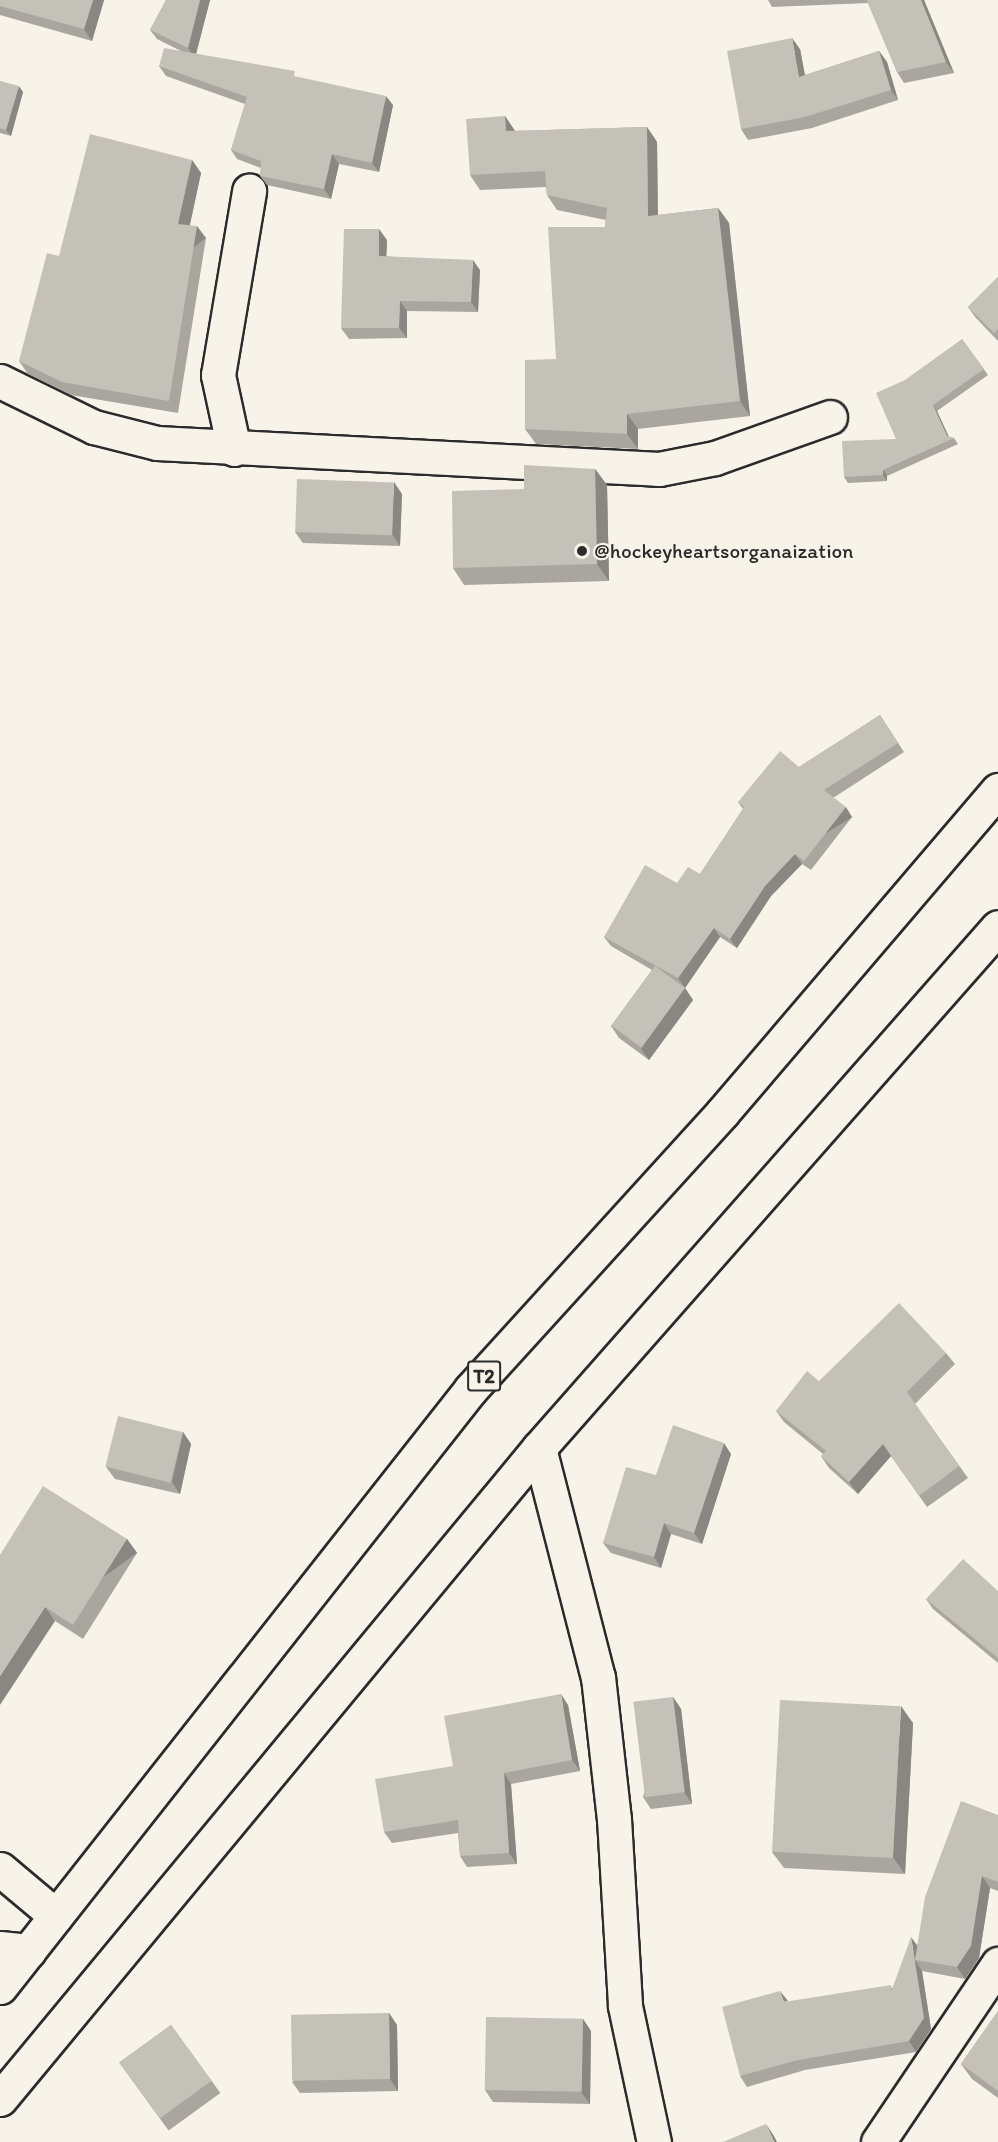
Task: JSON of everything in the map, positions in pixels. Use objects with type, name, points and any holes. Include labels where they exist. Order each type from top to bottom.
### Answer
[{"type":"main road","points":[[234,449],[223,420],[218,375],[249,191]]},
{"type":"main road","points":[[0,381],[128,438],[234,449],[659,469],[716,458],[830,417]]},
{"type":"main road","name":"T2","points":[[0,1987],[14,1950],[56,1916],[471,1389],[722,1113],[998,790]]},
{"type":"main road","points":[[0,2099],[539,1448],[998,927]]},
{"type":"main road","points":[[539,1448],[598,1677],[614,1819],[624,2006],[654,2142]]},
{"type":"main road","points":[[0,1869],[56,1916]]},
{"type":"main road","points":[[878,2142],[998,1964]]},
{"type":"building","points":[[0,0],[93,0],[84,29],[0,6]]},
{"type":"building","points":[[166,0],[200,0],[188,48],[150,30]]},
{"type":"building","points":[[867,0],[921,0],[946,62],[897,72]]},
{"type":"building","points":[[792,38],[799,77],[879,51],[891,90],[805,117],[741,129],[727,51]]},
{"type":"building","points":[[164,48],[295,71],[294,76],[386,96],[372,163],[332,154],[324,189],[260,176],[261,161],[231,150],[247,97],[159,66]]},
{"type":"building","points":[[0,81],[19,86],[6,130],[0,128]]},
{"type":"building","points":[[505,116],[506,131],[647,127],[648,216],[718,208],[740,401],[627,414],[627,434],[525,429],[525,360],[556,359],[548,227],[605,227],[607,208],[547,195],[545,171],[470,175],[466,119]]},
{"type":"building","points":[[90,134],[192,160],[178,224],[197,226],[169,401],[62,382],[19,361],[47,253],[59,256]]},
{"type":"building","points":[[344,229],[379,229],[379,256],[473,260],[471,302],[400,301],[399,328],[341,328]]},
{"type":"building","points":[[998,277],[998,329],[994,333],[968,307]]},
{"type":"building","points":[[962,339],[984,369],[933,405],[947,436],[954,438],[883,470],[883,475],[844,477],[842,441],[896,439],[876,393],[905,380]]},
{"type":"building","points":[[524,465],[595,469],[597,564],[453,568],[452,491],[524,489]]},
{"type":"building","points":[[297,479],[394,482],[392,535],[295,532]]},
{"type":"building","points":[[880,715],[898,743],[824,790],[846,807],[804,861],[795,854],[765,886],[730,939],[714,928],[678,978],[604,937],[645,865],[677,883],[688,867],[700,874],[744,807],[738,802],[780,751],[799,767]]},
{"type":"building","points":[[655,966],[685,988],[641,1048],[612,1026]]},
{"type":"building","points":[[899,1303],[946,1353],[907,1392],[959,1466],[919,1496],[883,1444],[849,1482],[821,1456],[826,1451],[776,1411],[807,1371],[819,1381]]},
{"type":"building","points":[[118,1416],[183,1432],[170,1483],[105,1466]]},
{"type":"building","points":[[673,1425],[724,1443],[694,1533],[664,1523],[654,1557],[603,1543],[626,1467],[656,1475]]},
{"type":"building","points":[[43,1486],[127,1539],[73,1625],[45,1607],[0,1676],[0,1555]]},
{"type":"building","points":[[963,1559],[998,1591],[998,1658],[926,1599]]},
{"type":"building","points":[[561,1694],[572,1760],[504,1773],[509,1853],[460,1856],[458,1820],[384,1832],[375,1779],[453,1766],[444,1716]]},
{"type":"building","points":[[673,1697],[685,1792],[645,1797],[633,1702]]},
{"type":"building","points":[[780,1700],[901,1706],[893,1858],[772,1852]]},
{"type":"building","points":[[961,1801],[998,1815],[998,1882],[982,1876],[971,1946],[957,1967],[915,1960],[925,1897]]},
{"type":"building","points":[[911,1937],[924,2018],[909,2041],[798,2060],[740,2076],[722,2007],[780,1991],[784,2002],[891,1985],[891,1992]]},
{"type":"building","points":[[998,2011],[998,2091],[961,2064]]},
{"type":"building","points":[[389,2013],[390,2079],[292,2081],[291,2015]]},
{"type":"building","points":[[486,2017],[583,2019],[582,2092],[485,2090]]},
{"type":"building","points":[[171,2025],[212,2081],[160,2118],[119,2063]]},
{"type":"building","points":[[766,2124],[774,2142],[723,2142]]},
{"type":"place","name":"@hockeyheartsorganaization","points":[[582,551]]}]
